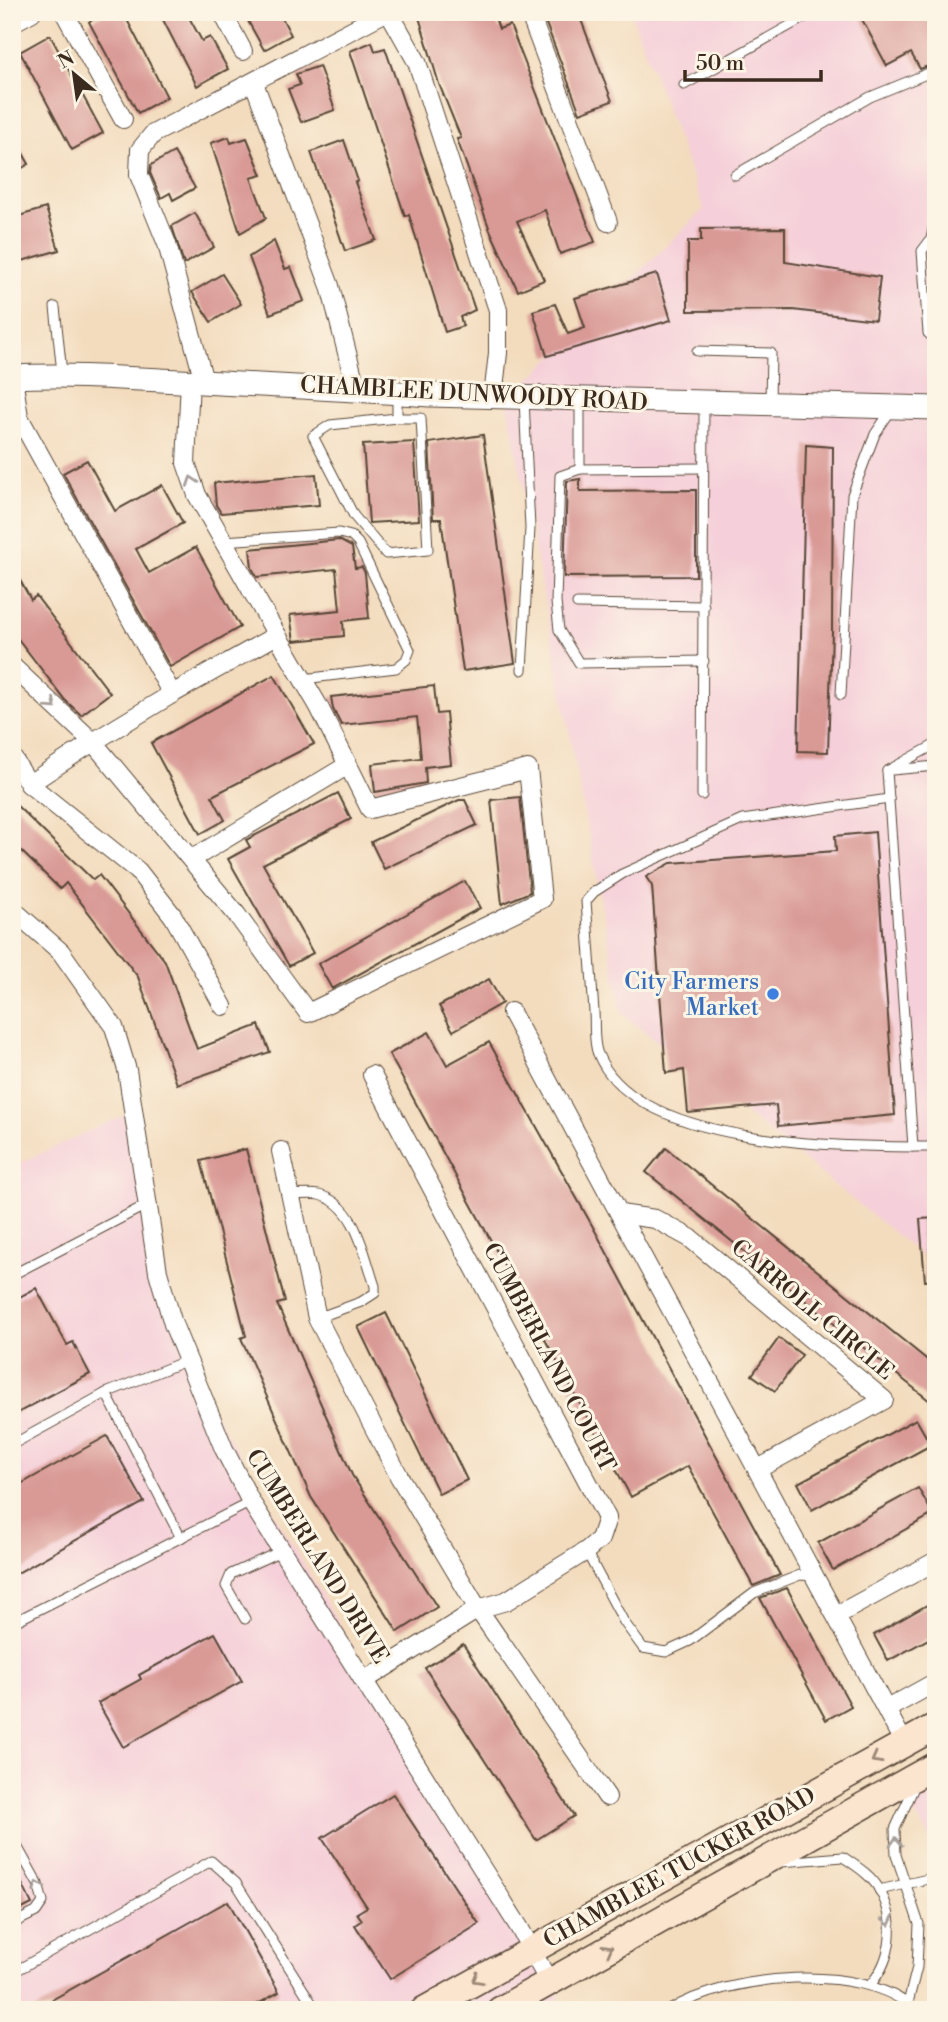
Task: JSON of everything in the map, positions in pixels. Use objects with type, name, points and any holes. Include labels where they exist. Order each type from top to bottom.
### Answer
[{"type":"main road","name":"CHAMBLEE TUCKER ROAD","points":[[424,2010],[936,1726]]},
{"type":"main road","name":"CHAMBLEE TUCKER ROAD","points":[[500,2010],[928,1769]]},
{"type":"street","points":[[12,23],[33,12]]},
{"type":"street","points":[[64,12],[123,119]]},
{"type":"street","points":[[222,12],[243,51]]},
{"type":"street","points":[[12,666],[93,742],[192,859],[308,1013],[542,899],[528,769],[370,810],[303,679],[197,495],[186,463],[197,381],[167,244],[139,175],[140,150],[153,134],[387,12],[417,62],[498,310],[498,353],[493,397]]},
{"type":"street","points":[[529,12],[608,222]]},
{"type":"street","points":[[254,83],[330,286],[356,388]]},
{"type":"street","name":"CHAMBLEE DUNWOODY ROAD","points":[[13,377],[62,375],[493,397],[936,408]]},
{"type":"street","points":[[13,377],[19,417],[172,694]]},
{"type":"street","points":[[29,784],[172,694],[278,635]]},
{"type":"street","points":[[12,757],[29,784],[138,872],[173,916],[223,1006]]},
{"type":"street","points":[[192,859],[348,765]]},
{"type":"street","name":"CUMBERLAND DRIVE","points":[[12,909],[61,952],[114,1027],[127,1070],[158,1272],[188,1360],[224,1449],[251,1502],[365,1680],[549,1982]]},
{"type":"street","points":[[511,1012],[904,1743]]},
{"type":"street","name":"CUMBERLAND COURT","points":[[365,1680],[478,1609],[506,1601],[586,1551],[600,1539],[607,1518],[372,1075]]},
{"type":"street","points":[[281,1150],[317,1318],[400,1478],[478,1609],[607,1797]]},
{"type":"street","name":"CARROLL CIRCLE","points":[[620,1214],[655,1219],[690,1238],[884,1400],[758,1469]]},
{"type":"street","points":[[837,1615],[936,1561]]},
{"type":"street","points":[[887,1709],[936,1682]]},
{"type":"lane","points":[[684,85],[814,12]]},
{"type":"lane","points":[[735,175],[870,97],[936,70]]},
{"type":"lane","points":[[936,216],[931,239],[922,251],[921,272],[928,333],[936,340]]},
{"type":"lane","points":[[55,307],[62,375]]},
{"type":"lane","points":[[697,351],[771,354],[770,404]]},
{"type":"lane","points":[[397,393],[397,418]]},
{"type":"lane","points":[[522,670],[530,528],[524,397]]},
{"type":"lane","points":[[580,399],[580,469]]},
{"type":"lane","points":[[702,795],[704,402]]},
{"type":"lane","points":[[841,695],[852,495],[875,434],[893,407]]},
{"type":"lane","points":[[397,418],[421,418],[428,550],[386,554],[354,516],[313,436],[330,425],[397,418]]},
{"type":"lane","points":[[704,468],[580,469],[560,476],[556,602],[559,631],[579,663],[704,660]]},
{"type":"lane","points":[[223,541],[339,533],[351,536],[358,543],[410,650],[407,660],[396,668],[303,679]]},
{"type":"lane","points":[[577,604],[704,606]]},
{"type":"lane","points":[[887,771],[936,744]]},
{"type":"lane","points":[[887,771],[936,766]]},
{"type":"lane","points":[[887,771],[913,1147]]},
{"type":"lane","points":[[889,799],[742,820],[622,874],[594,892],[586,901],[597,1052],[612,1080],[637,1100],[693,1125],[825,1147],[936,1147]]},
{"type":"lane","points":[[291,1195],[318,1195],[337,1204],[354,1225],[375,1286],[374,1293],[361,1302],[317,1318]]},
{"type":"lane","points":[[12,1275],[148,1204]]},
{"type":"lane","points":[[15,1443],[106,1394],[188,1360]]},
{"type":"lane","points":[[106,1394],[181,1538]]},
{"type":"lane","points":[[12,1623],[251,1502]]},
{"type":"lane","points":[[245,1619],[226,1586],[231,1574],[283,1550]]},
{"type":"lane","points":[[586,1551],[624,1622],[643,1648],[666,1652],[690,1641],[754,1592],[800,1575],[816,1576]]},
{"type":"lane","points":[[670,2010],[741,1983],[796,1976],[870,1985],[912,2006],[919,1924],[896,1855],[895,1829],[928,1769]]},
{"type":"lane","points":[[12,1837],[38,1884],[43,1902],[36,1912],[12,1924]]},
{"type":"lane","points":[[759,1864],[843,1857],[864,1872],[879,1890],[891,1928],[889,1952],[881,1973],[870,1985]]},
{"type":"lane","points":[[12,1973],[211,1861],[236,1883],[316,2010]]},
{"type":"lane","points":[[879,1890],[928,1879],[936,1883]]},
{"type":"shaded area","points":[[638,12],[936,12],[936,1267],[622,1013],[507,401],[704,209],[632,16]]},
{"type":"shaded area","points":[[128,1113],[190,1371],[560,1998],[538,2010],[12,2010],[12,1167]]},
{"type":"shaded area","points":[[936,1785],[936,1848],[910,1806]]},
{"type":"building","points":[[107,12],[123,12],[167,97],[138,113],[89,22]]},
{"type":"building","points":[[159,12],[186,12],[202,41],[210,37],[228,69],[197,86]]},
{"type":"building","points":[[243,12],[279,12],[291,35],[264,50]]},
{"type":"building","points":[[433,12],[493,12],[499,29],[510,25],[595,242],[560,254],[545,210],[517,221],[544,280],[518,291],[490,230],[457,139],[461,138],[439,84],[419,17]]},
{"type":"building","points":[[561,12],[578,12],[612,101],[580,113],[544,18]]},
{"type":"building","points":[[858,12],[936,12],[936,63],[920,69],[911,53],[887,66]]},
{"type":"building","points":[[50,35],[103,133],[72,150],[20,52]]},
{"type":"building","points":[[372,42],[375,51],[385,48],[475,310],[460,317],[463,326],[445,332],[409,215],[405,216],[350,51]]},
{"type":"building","points":[[319,66],[335,110],[301,122],[288,89],[300,85],[296,74]]},
{"type":"building","points":[[12,134],[29,164],[12,174]]},
{"type":"building","points":[[229,137],[231,143],[247,138],[262,175],[251,178],[266,218],[240,233],[211,143]]},
{"type":"building","points":[[344,140],[358,181],[355,182],[376,240],[345,251],[311,152]]},
{"type":"building","points":[[174,152],[195,188],[173,200],[170,193],[161,198],[150,173],[151,165]]},
{"type":"building","points":[[46,208],[59,250],[12,264],[12,218]]},
{"type":"building","points":[[195,213],[214,247],[184,264],[172,226]]},
{"type":"building","points":[[785,228],[785,262],[880,277],[875,320],[793,310],[688,311],[688,241],[701,241],[701,229]]},
{"type":"building","points":[[274,241],[285,269],[291,267],[304,301],[270,314],[249,257]]},
{"type":"building","points":[[222,274],[241,304],[211,322],[192,292]]},
{"type":"building","points":[[657,274],[671,320],[547,356],[533,311],[555,304],[568,334],[585,328],[575,298]]},
{"type":"building","points":[[483,435],[515,663],[463,671],[441,519],[433,519],[429,443]]},
{"type":"building","points":[[414,442],[419,520],[369,523],[363,445]]},
{"type":"building","points":[[806,445],[833,447],[828,752],[798,751]]},
{"type":"building","points":[[87,460],[115,511],[162,485],[183,523],[136,549],[149,573],[196,547],[240,627],[170,667],[63,473]]},
{"type":"building","points":[[316,474],[319,505],[221,513],[216,505],[214,483]]},
{"type":"building","points":[[580,479],[580,491],[696,490],[696,576],[564,577],[567,481]]},
{"type":"building","points":[[339,540],[352,547],[355,568],[362,567],[365,573],[369,618],[343,621],[344,636],[294,641],[290,615],[340,610],[336,569],[257,577],[252,568],[250,549]]},
{"type":"building","points":[[12,566],[31,600],[36,596],[110,693],[81,715],[65,700],[12,631]]},
{"type":"building","points":[[274,675],[314,744],[212,796],[225,820],[200,834],[151,743]]},
{"type":"building","points":[[434,686],[437,714],[446,713],[451,764],[425,767],[426,783],[375,792],[372,764],[421,758],[417,717],[341,725],[333,709],[331,697]]},
{"type":"building","points":[[338,793],[351,819],[263,864],[313,953],[289,966],[228,859],[250,847],[246,840]]},
{"type":"building","points":[[520,797],[530,892],[502,904],[491,800]]},
{"type":"building","points":[[459,800],[465,800],[477,825],[384,869],[371,842]]},
{"type":"building","points":[[12,801],[93,880],[99,875],[165,961],[197,1049],[259,1025],[270,1052],[177,1084],[138,977],[66,883],[60,889],[12,842]]},
{"type":"building","name":"City Farmers Market","points":[[875,832],[895,1115],[778,1126],[776,1105],[688,1113],[684,1070],[666,1073],[652,886],[646,877],[671,863],[836,851],[835,836]]},
{"type":"building","points":[[465,881],[480,908],[332,989],[318,964]]},
{"type":"building","points":[[489,979],[502,1003],[453,1031],[439,1006]]},
{"type":"building","points":[[429,1032],[447,1065],[489,1042],[593,1227],[780,1575],[753,1586],[688,1466],[631,1497],[389,1054]]},
{"type":"building","points":[[666,1148],[936,1367],[936,1406],[646,1172]]},
{"type":"building","points":[[246,1149],[285,1302],[277,1304],[352,1475],[437,1607],[398,1632],[311,1497],[241,1338],[246,1336],[201,1161]]},
{"type":"building","points":[[936,1218],[936,1280],[925,1281],[920,1219]]},
{"type":"building","points":[[36,1288],[67,1345],[73,1342],[90,1374],[12,1416],[12,1301]]},
{"type":"building","points":[[386,1313],[467,1480],[439,1494],[358,1327]]},
{"type":"building","points":[[779,1338],[802,1355],[775,1391],[752,1375]]},
{"type":"building","points":[[916,1419],[931,1445],[812,1510],[798,1483]]},
{"type":"building","points":[[107,1436],[144,1502],[12,1576],[12,1489]]},
{"type":"building","points":[[918,1488],[933,1514],[833,1570],[818,1543]]},
{"type":"building","points":[[787,1588],[851,1706],[826,1720],[760,1598]]},
{"type":"building","points":[[936,1600],[936,1635],[888,1661],[874,1635]]},
{"type":"building","points":[[215,1633],[242,1681],[123,1747],[98,1703],[141,1679],[139,1675]]},
{"type":"building","points":[[463,1644],[574,1816],[536,1840],[425,1668]]},
{"type":"building","points":[[393,1794],[479,1924],[390,1979],[355,1925],[362,1920],[357,1913],[367,1907],[322,1838]]},
{"type":"building","points":[[12,1864],[32,1904],[12,1914]]},
{"type":"building","points":[[228,1901],[279,1992],[247,2010],[34,2010]]},
{"type":"place","name":"City Farmers Market","points":[[773,994]]}]
